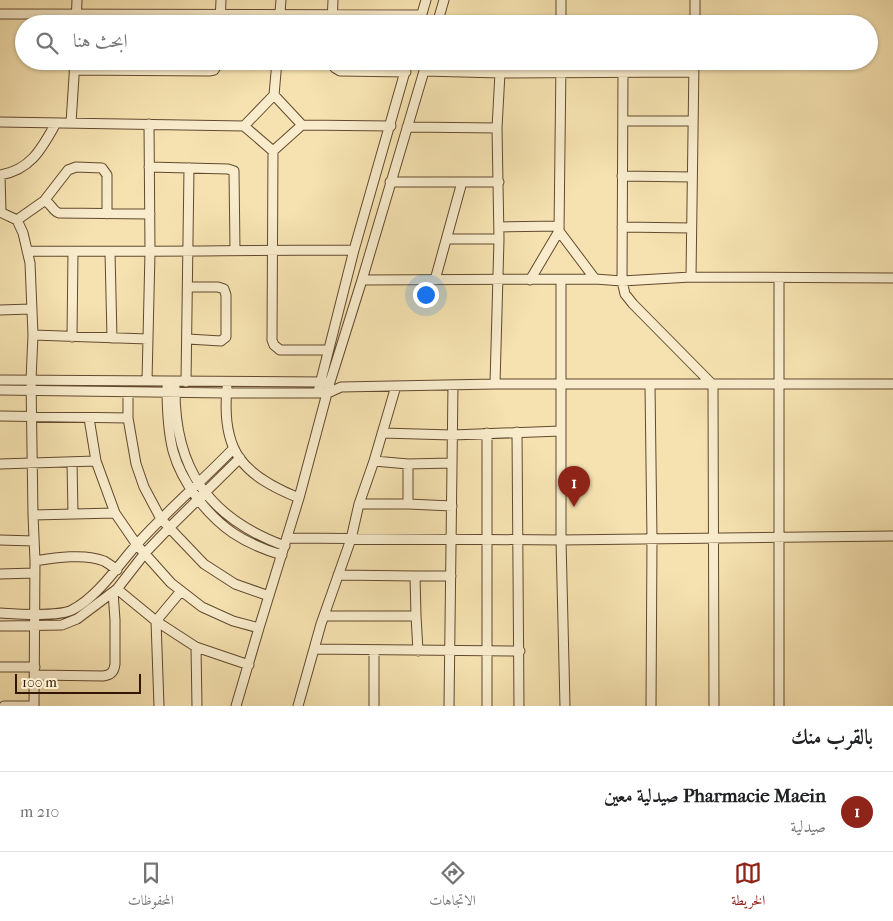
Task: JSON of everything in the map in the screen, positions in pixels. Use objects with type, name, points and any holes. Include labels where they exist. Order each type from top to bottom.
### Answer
[{"type":"street","points":[[76,15],[77,0]]},
{"type":"street","points":[[221,0],[221,14]]},
{"type":"street","points":[[280,14],[281,0]]},
{"type":"street","points":[[333,0],[333,15]]},
{"type":"street","points":[[421,15],[426,0]]},
{"type":"street","points":[[440,15],[444,0]]},
{"type":"street","points":[[561,0],[561,15]]},
{"type":"street","points":[[695,0],[695,15]]},
{"type":"street","points":[[0,14],[15,15]]},
{"type":"street","points":[[192,15],[291,15]]},
{"type":"street","points":[[71,123],[74,70]]},
{"type":"street","points":[[182,70],[214,70]]},
{"type":"street","points":[[244,126],[274,95],[276,70]]},
{"type":"street","points":[[236,706],[258,628],[299,498],[328,393],[326,382],[328,350],[354,250],[406,72],[338,70]]},
{"type":"street","points":[[318,392],[326,382],[362,280],[424,71],[500,73],[693,72],[690,277]]},
{"type":"street","points":[[530,280],[559,229],[561,72]]},
{"type":"street","points":[[623,72],[622,280],[626,297],[713,385],[714,706]]},
{"type":"street","points":[[496,384],[500,73]]},
{"type":"street","points":[[274,95],[302,124],[391,126]]},
{"type":"street","points":[[623,121],[693,121]]},
{"type":"street","points":[[0,122],[244,126],[274,151]]},
{"type":"street","points":[[4,706],[34,706],[36,626],[31,380],[34,336],[31,309],[30,263],[23,233],[17,220],[0,212],[0,174],[12,173],[28,163],[44,144],[56,123]]},
{"type":"street","points":[[147,381],[150,252],[149,124]]},
{"type":"street","points":[[302,124],[274,151],[272,340],[274,345],[280,350],[328,350]]},
{"type":"street","points":[[407,127],[498,128]]},
{"type":"street","points":[[17,220],[44,201],[68,170],[76,167],[102,168],[107,175],[107,214]]},
{"type":"street","points":[[149,167],[228,169],[234,171],[235,250]]},
{"type":"street","points":[[186,382],[189,168]]},
{"type":"street","points":[[622,176],[692,178]]},
{"type":"street","points":[[390,182],[499,182]]},
{"type":"street","points":[[435,280],[462,182]]},
{"type":"street","points":[[44,201],[48,202],[59,213],[150,214]]},
{"type":"street","points":[[499,227],[559,229]]},
{"type":"street","points":[[622,227],[691,228]]},
{"type":"street","points":[[559,229],[595,279]]},
{"type":"street","points":[[447,239],[499,239]]},
{"type":"street","points":[[27,251],[354,250]]},
{"type":"street","points":[[72,337],[73,252]]},
{"type":"street","points":[[110,252],[112,338]]},
{"type":"street","points":[[362,280],[622,280],[690,277],[893,278]]},
{"type":"street","points":[[779,278],[779,706]]},
{"type":"street","points":[[561,280],[561,540],[565,706]]},
{"type":"street","points":[[188,287],[218,287],[224,289],[226,295],[226,337],[221,341],[188,339]]},
{"type":"street","points":[[0,310],[31,309]]},
{"type":"street","points":[[34,336],[148,339]]},
{"type":"street","points":[[0,380],[326,382],[341,387],[496,384],[893,384]]},
{"type":"street","points":[[171,382],[170,431],[173,452],[195,487],[198,498],[216,520],[234,534],[268,551],[282,555]]},
{"type":"street","points":[[227,382],[226,426],[233,449],[260,479],[275,488],[299,498]]},
{"type":"street","points":[[650,385],[652,539],[651,706]]},
{"type":"street","points":[[298,706],[324,616],[351,539],[359,504],[396,386]]},
{"type":"street","points":[[449,706],[453,386]]},
{"type":"street","points":[[0,390],[328,393],[341,387]]},
{"type":"street","points":[[128,392],[128,418],[136,464],[144,487],[161,519],[204,564],[235,584],[269,596]]},
{"type":"street","points":[[0,416],[128,418]]},
{"type":"street","points":[[89,418],[96,461],[115,513],[137,545],[171,583],[202,607],[233,621],[258,628]]},
{"type":"street","points":[[382,433],[452,435],[561,431]]},
{"type":"street","points":[[517,432],[519,706]]},
{"type":"street","points":[[487,433],[486,651],[488,706]]},
{"type":"street","points":[[0,626],[62,625],[77,619],[137,545],[233,449]]},
{"type":"street","points":[[0,614],[67,612],[85,607],[115,590],[145,553],[240,458]]},
{"type":"street","points":[[0,464],[96,461]]},
{"type":"street","points":[[374,461],[408,464],[452,463]]},
{"type":"street","points":[[72,462],[73,514]]},
{"type":"street","points":[[408,464],[408,504]]},
{"type":"street","points":[[195,487],[206,492],[220,509],[237,523],[263,538],[286,542],[351,539],[561,540],[893,536]]},
{"type":"street","points":[[359,504],[452,506]]},
{"type":"street","points":[[33,515],[115,513]]},
{"type":"street","points":[[0,540],[34,541]]},
{"type":"street","points":[[35,561],[56,557],[89,558],[103,561],[117,570]]},
{"type":"street","points":[[0,574],[35,573]]},
{"type":"street","points":[[338,575],[451,576]]},
{"type":"street","points":[[415,576],[418,651]]},
{"type":"street","points":[[115,590],[156,621],[196,647],[248,665]]},
{"type":"street","points":[[0,667],[103,676],[111,674],[114,671],[115,664],[115,590]]},
{"type":"street","points":[[159,706],[156,621],[181,591]]},
{"type":"street","points":[[324,616],[416,616]]},
{"type":"street","points":[[196,647],[197,706]]},
{"type":"street","points":[[314,649],[520,651]]},
{"type":"street","points":[[374,650],[374,706]]},
{"type":"place","name":"Pharmacie Maein صيدلية معين","points":[[574,507]]}]
